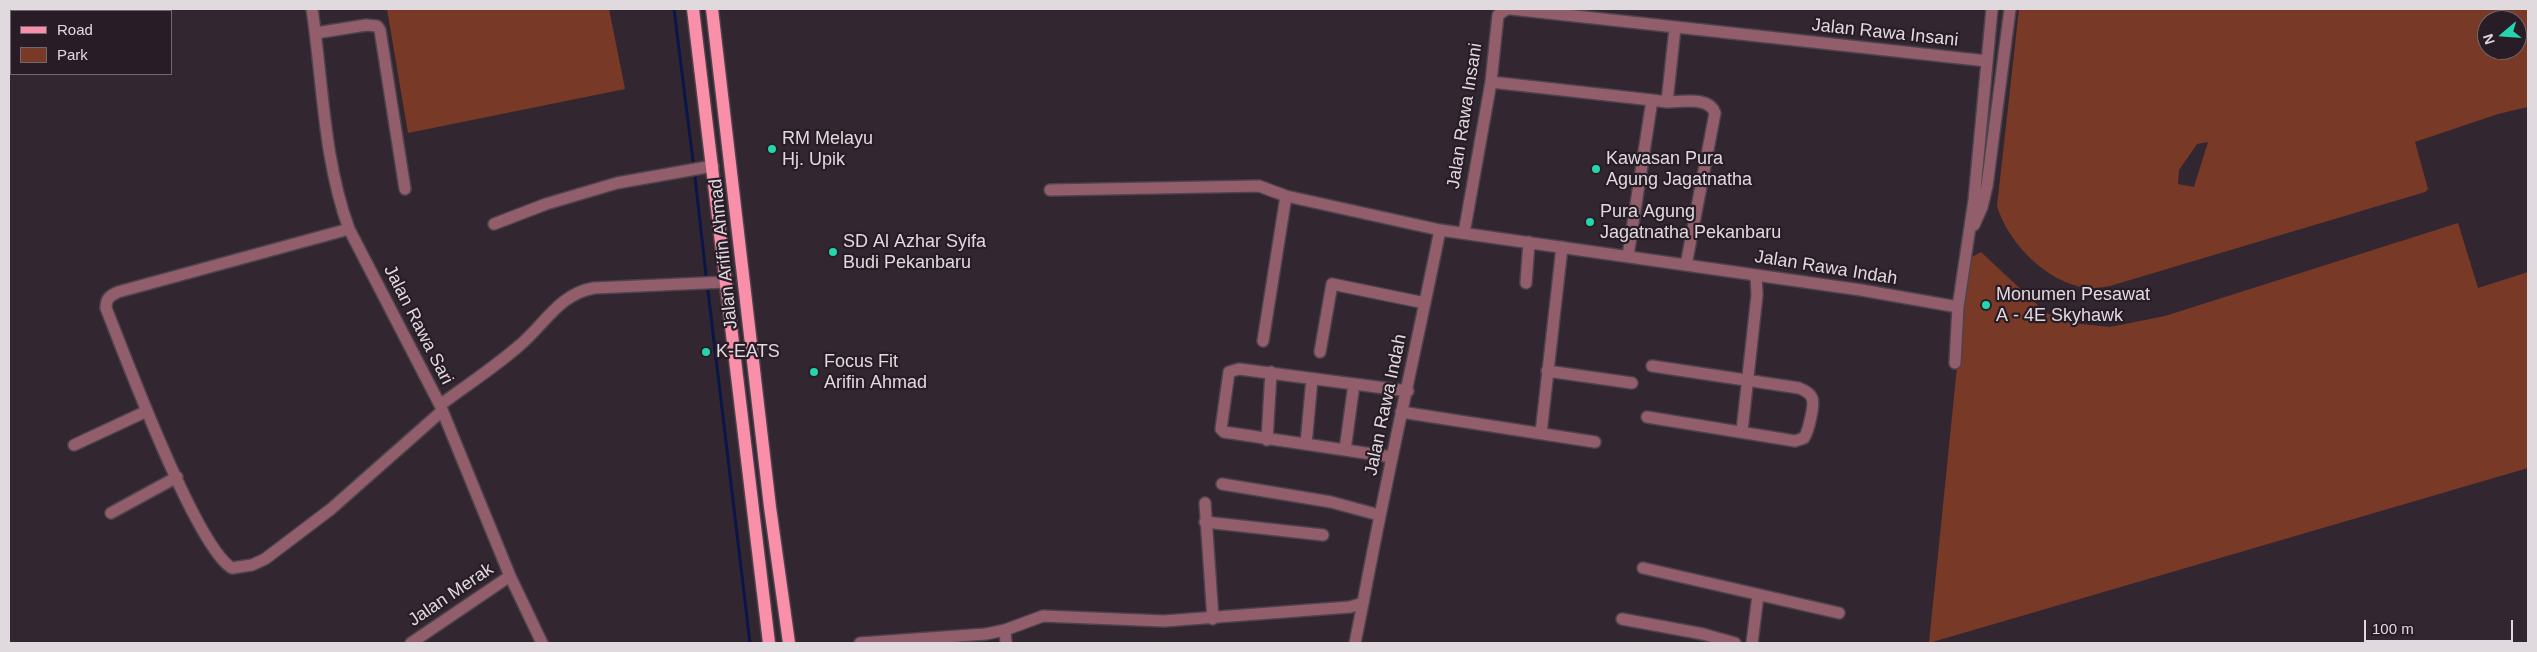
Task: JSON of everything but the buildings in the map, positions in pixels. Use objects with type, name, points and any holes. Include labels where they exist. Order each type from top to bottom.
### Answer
[{"type":"main road","name":"Jalan Arifin Ahmad","points":[[693,9],[770,643]]},
{"type":"main road","name":"Jalan Arifin Ahmad","points":[[712,9],[762,435],[789,643]]},
{"type":"main road","points":[[744,436],[762,435]]},
{"type":"street","name":"Jalan Rawa Sari","points":[[312,9],[331,165],[339,203],[349,228],[441,408],[510,576],[542,643]]},
{"type":"street","name":"Jalan Rawa Insani","points":[[1464,233],[1491,82],[1498,16],[1506,9]]},
{"type":"street","name":"Jalan Rawa Insani","points":[[1511,9],[1987,61]]},
{"type":"street","points":[[1955,363],[1958,306],[1966,242],[1974,200],[1992,9]]},
{"type":"street","points":[[1966,242],[1982,207],[1987,186],[2010,9]]},
{"type":"street","points":[[316,33],[366,25],[377,26],[380,30],[405,189]]},
{"type":"street","points":[[1667,102],[1676,28]]},
{"type":"street","points":[[1491,82],[1667,102],[1705,102],[1712,106],[1715,113],[1686,265]]},
{"type":"street","points":[[1628,256],[1652,100]]},
{"type":"street","points":[[494,224],[546,204],[618,183],[713,166]]},
{"type":"street","points":[[1050,190],[1259,186],[1286,196],[1440,230]]},
{"type":"street","points":[[1263,341],[1286,196]]},
{"type":"street","points":[[349,228],[118,292],[108,298],[106,308],[147,411],[177,477],[216,554],[232,568],[252,566],[283,547],[331,510],[441,408],[520,346],[541,326],[552,310],[578,292],[594,288],[726,282]]},
{"type":"street","name":"Jalan Rawa Indah","points":[[1355,643],[1379,515],[1401,412],[1408,391],[1440,230],[1628,256],[1958,306]]},
{"type":"street","points":[[1526,284],[1529,242]]},
{"type":"street","points":[[1541,433],[1562,247]]},
{"type":"street","points":[[1742,431],[1757,295],[1756,275]]},
{"type":"street","points":[[1320,352],[1332,284],[1425,303]]},
{"type":"street","points":[[1647,417],[1800,440],[1808,431],[1813,402],[1809,394],[1799,388],[1652,366]]},
{"type":"street","points":[[1392,457],[1228,433],[1221,429],[1229,372],[1239,368],[1408,391]]},
{"type":"street","points":[[1547,371],[1632,383]]},
{"type":"street","points":[[1267,440],[1271,372]]},
{"type":"street","points":[[1306,444],[1312,379]]},
{"type":"street","points":[[1345,450],[1354,384]]},
{"type":"street","points":[[74,445],[147,411]]},
{"type":"street","points":[[1401,412],[1595,442]]},
{"type":"street","points":[[112,513],[177,477]]},
{"type":"street","points":[[1222,484],[1331,502],[1379,515]]},
{"type":"street","points":[[1205,504],[1213,618]]},
{"type":"street","points":[[1205,522],[1323,535]]},
{"type":"street","points":[[1643,568],[1839,613]]},
{"type":"street","name":"Jalan Merak","points":[[411,643],[510,576]]},
{"type":"street","points":[[1752,643],[1758,595]]},
{"type":"street","points":[[860,643],[986,634],[1005,630],[1043,616],[1140,621],[1213,618],[1350,607],[1363,603]]},
{"type":"street","points":[[1622,619],[1703,634],[1735,643]]},
{"type":"street","points":[[1005,630],[1006,643]]},
{"type":"green space","points":[[387,9],[609,9],[625,89],[408,133]]},
{"type":"green space","points":[[2019,9],[2528,9],[2528,107],[2498,114],[2415,142],[2428,189],[2425,192],[2110,286],[2093,288],[2072,285],[2044,270],[2020,247],[2002,220],[1997,206]],"holes":[[[2208,142],[2194,187],[2178,184],[2179,170],[2197,144]]]},
{"type":"green space","points":[[2458,223],[2478,288],[2528,272],[2528,468],[1929,643],[1968,259],[1981,252],[2046,313],[2072,323],[2110,327],[2165,316]]},
{"type":"waterway","points":[[674,9],[693,161]]},
{"type":"waterway","points":[[695,177],[706,275]]},
{"type":"waterway","points":[[708,291],[750,643]]},
{"type":"place","name":"RM Melayu Hj. Upik","points":[[772,149]]},
{"type":"place","name":"Kawasan Pura Agung Jagatnatha","points":[[1596,169]]},
{"type":"place","name":"Pura Agung Jagatnatha Pekanbaru","points":[[1590,222]]},
{"type":"place","name":"SD Al Azhar Syifa Budi Pekanbaru","points":[[833,252]]},
{"type":"place","name":"Monumen Pesawat A - 4E Skyhawk","points":[[1986,305]]},
{"type":"place","name":"K-EATS","points":[[706,352]]},
{"type":"place","name":"Focus Fit Arifin Ahmad","points":[[814,372]]}]
